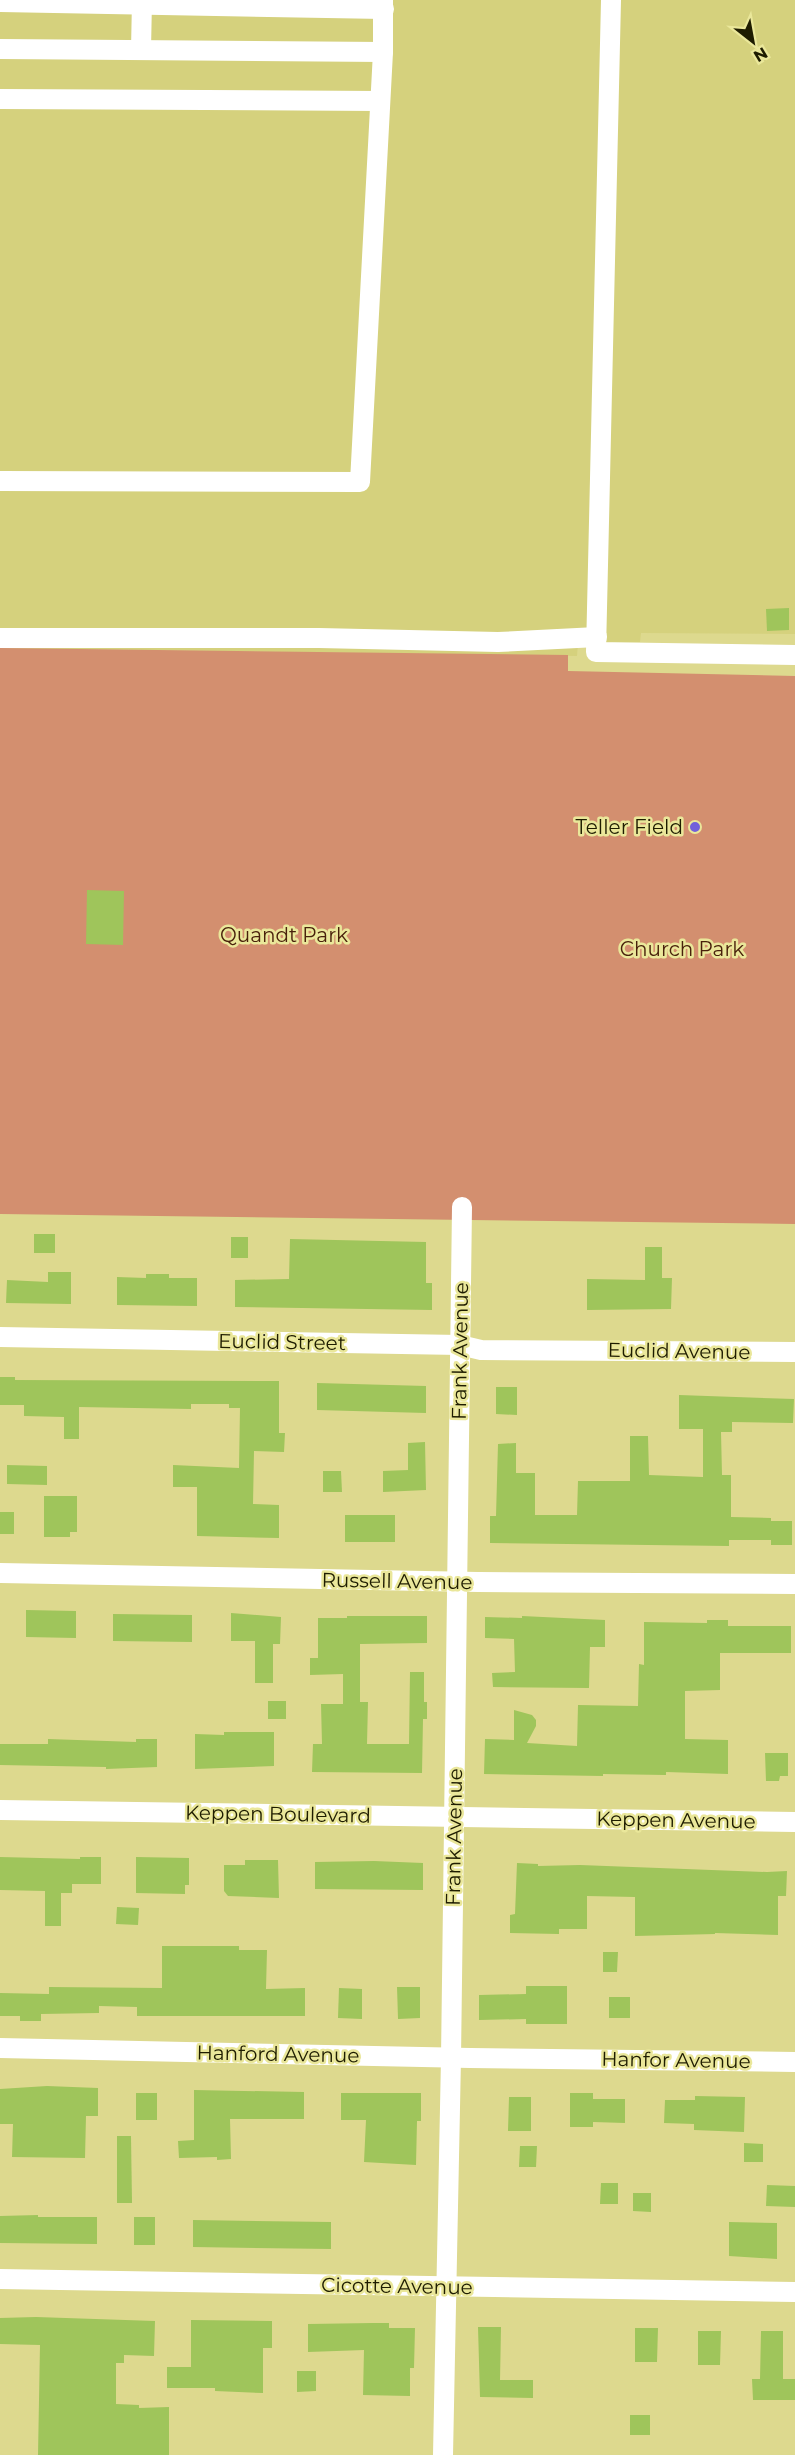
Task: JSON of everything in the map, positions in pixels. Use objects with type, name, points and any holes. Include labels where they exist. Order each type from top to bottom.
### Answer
[{"type":"street","points":[[611,0],[596,652],[795,655]]},
{"type":"street","points":[[0,2],[383,5],[383,52],[360,482],[0,481]]},
{"type":"street","points":[[141,50],[142,2]]},
{"type":"street","points":[[0,49],[383,52]]},
{"type":"street","points":[[0,99],[380,101]]},
{"type":"street","points":[[0,639],[319,638],[498,642],[597,637]]},
{"type":"street","name":"Frank Avenue","points":[[442,2455],[451,2058],[462,1212]]},
{"type":"street","name":"Euclid Street","points":[[0,1337],[460,1345],[481,1350],[564,1350]]},
{"type":"street","name":"Euclid Avenue","points":[[564,1350],[795,1352]]},
{"type":"street","name":"Russell Avenue","points":[[0,1573],[458,1582],[795,1584]]},
{"type":"street","name":"Keppen Boulevard","points":[[0,1810],[556,1818]]},
{"type":"street","name":"Keppen Avenue","points":[[556,1818],[795,1822]]},
{"type":"street","name":"Hanford Avenue","points":[[0,2048],[556,2059]]},
{"type":"street","name":"Hanfor Avenue","points":[[556,2059],[795,2062]]},
{"type":"street","name":"Cicotte Avenue","points":[[0,2278],[795,2292]]},
{"type":"shaded area","points":[[0,0],[795,0],[795,634],[641,633],[640,642],[578,643],[577,656],[0,648]]},
{"type":"green space","name":"Quandt Park","points":[[0,648],[568,655],[568,671],[795,676],[795,1224],[0,1214]]},
{"type":"building","points":[[789,608],[789,630],[767,631],[766,609]]},
{"type":"building","points":[[87,890],[124,891],[123,945],[86,944]]},
{"type":"building","points":[[34,1234],[55,1234],[55,1253],[34,1253]]},
{"type":"building","points":[[231,1237],[248,1237],[248,1258],[231,1258]]},
{"type":"building","points":[[290,1239],[426,1242],[426,1283],[432,1283],[432,1310],[235,1307],[235,1280],[289,1279]]},
{"type":"building","points":[[645,1247],[662,1247],[662,1278],[672,1278],[671,1309],[587,1310],[587,1279],[645,1280]]},
{"type":"building","points":[[48,1272],[71,1272],[71,1304],[6,1303],[7,1280],[48,1282]]},
{"type":"building","points":[[146,1274],[169,1274],[169,1278],[197,1278],[197,1306],[117,1305],[117,1277],[146,1278]]},
{"type":"building","points":[[0,1377],[15,1377],[15,1380],[279,1381],[279,1433],[285,1433],[284,1452],[254,1451],[253,1504],[279,1505],[279,1538],[197,1536],[197,1487],[173,1487],[173,1465],[239,1468],[240,1408],[229,1408],[229,1404],[191,1404],[191,1409],[79,1407],[79,1439],[64,1439],[64,1417],[24,1416],[24,1405],[0,1405]]},
{"type":"building","points":[[317,1383],[426,1386],[426,1413],[317,1410]]},
{"type":"building","points":[[496,1387],[517,1387],[517,1415],[496,1414]]},
{"type":"building","points":[[679,1395],[794,1399],[793,1423],[732,1422],[732,1432],[721,1432],[722,1475],[731,1475],[731,1517],[792,1521],[792,1545],[771,1545],[771,1540],[729,1540],[729,1546],[490,1543],[490,1516],[496,1516],[498,1444],[516,1443],[516,1473],[535,1473],[535,1515],[577,1515],[578,1481],[630,1481],[630,1436],[648,1436],[649,1475],[703,1477],[703,1429],[679,1429]]},
{"type":"building","points":[[425,1442],[426,1490],[383,1492],[383,1471],[408,1470],[408,1443]]},
{"type":"building","points":[[7,1465],[47,1466],[47,1485],[7,1484]]},
{"type":"building","points":[[323,1471],[341,1471],[342,1492],[323,1492]]},
{"type":"building","points":[[44,1496],[77,1496],[77,1532],[70,1532],[70,1537],[44,1537]]},
{"type":"building","points":[[0,1512],[14,1512],[14,1534],[0,1534]]},
{"type":"building","points":[[345,1515],[395,1515],[395,1542],[345,1542]]},
{"type":"building","points":[[26,1610],[76,1611],[76,1638],[26,1637]]},
{"type":"building","points":[[231,1613],[281,1617],[280,1644],[273,1644],[273,1683],[255,1683],[255,1641],[231,1641]]},
{"type":"building","points":[[113,1614],[192,1615],[192,1642],[113,1641]]},
{"type":"building","points":[[347,1616],[427,1616],[427,1643],[360,1644],[360,1702],[368,1702],[367,1744],[409,1744],[410,1672],[424,1672],[424,1702],[427,1702],[427,1719],[423,1719],[422,1773],[312,1772],[313,1744],[322,1744],[321,1704],[343,1704],[343,1674],[310,1675],[310,1658],[318,1658],[318,1618],[347,1618]]},
{"type":"building","points":[[522,1616],[605,1620],[605,1647],[590,1647],[589,1688],[493,1687],[492,1673],[515,1672],[514,1639],[485,1638],[485,1617],[522,1618]]},
{"type":"building","points":[[707,1620],[728,1620],[728,1626],[791,1626],[791,1653],[720,1653],[720,1690],[685,1691],[685,1739],[728,1740],[728,1774],[666,1772],[666,1775],[603,1774],[603,1776],[484,1774],[485,1739],[514,1740],[514,1710],[532,1715],[536,1720],[536,1726],[527,1743],[577,1746],[578,1705],[638,1706],[639,1664],[644,1665],[644,1622],[707,1623]]},
{"type":"building","points":[[268,1701],[286,1701],[286,1719],[268,1719]]},
{"type":"building","points":[[224,1732],[274,1732],[274,1766],[195,1769],[195,1734],[224,1735]]},
{"type":"building","points":[[48,1739],[136,1742],[136,1739],[157,1739],[157,1767],[106,1769],[106,1767],[0,1765],[0,1744],[48,1744]]},
{"type":"building","points":[[765,1753],[788,1753],[788,1776],[780,1776],[779,1781],[766,1781]]},
{"type":"building","points":[[0,1857],[80,1859],[80,1857],[101,1857],[101,1884],[72,1884],[72,1893],[61,1893],[61,1926],[45,1926],[45,1891],[0,1890]]},
{"type":"building","points":[[136,1857],[189,1858],[189,1885],[185,1885],[185,1894],[136,1893]]},
{"type":"building","points":[[245,1860],[278,1860],[279,1898],[228,1896],[224,1891],[224,1865],[245,1865]]},
{"type":"building","points":[[315,1862],[423,1863],[423,1890],[315,1889]]},
{"type":"building","points":[[517,1863],[538,1864],[538,1866],[580,1865],[787,1871],[786,1896],[778,1896],[778,1935],[715,1933],[635,1936],[635,1897],[587,1896],[587,1929],[559,1929],[559,1934],[510,1933],[510,1915],[515,1914]]},
{"type":"building","points":[[117,1907],[139,1908],[138,1925],[116,1924]]},
{"type":"building","points":[[162,1946],[239,1946],[239,1950],[267,1950],[266,1989],[305,1988],[305,2016],[137,2016],[137,2007],[99,2006],[99,2013],[41,2014],[41,2021],[20,2021],[20,2016],[0,2016],[0,1993],[49,1994],[49,1987],[162,1988]]},
{"type":"building","points":[[603,1952],[618,1952],[617,1972],[603,1972]]},
{"type":"building","points":[[526,1986],[567,1986],[567,2024],[526,2024],[526,2019],[479,2020],[479,1995],[526,1994]]},
{"type":"building","points":[[397,1987],[420,1987],[420,2018],[398,2019]]},
{"type":"building","points":[[339,1988],[362,1989],[362,2019],[338,2018]]},
{"type":"building","points":[[609,1997],[630,1997],[630,2018],[609,2018]]},
{"type":"building","points":[[47,2086],[98,2088],[98,2116],[86,2116],[85,2158],[12,2157],[13,2124],[0,2124],[0,2089]]},
{"type":"building","points":[[194,2090],[304,2092],[304,2119],[230,2119],[231,2159],[179,2158],[178,2141],[194,2140]]},
{"type":"building","points":[[136,2093],[157,2093],[157,2120],[136,2120]]},
{"type":"building","points":[[341,2093],[421,2093],[421,2121],[417,2121],[416,2165],[364,2162],[366,2120],[341,2120]]},
{"type":"building","points":[[570,2093],[593,2093],[593,2099],[625,2099],[625,2123],[593,2122],[593,2127],[570,2127]]},
{"type":"building","points":[[695,2096],[745,2097],[744,2132],[694,2130],[694,2124],[664,2123],[665,2100],[695,2100]]},
{"type":"building","points":[[509,2097],[531,2097],[531,2131],[508,2131]]},
{"type":"building","points":[[117,2136],[131,2136],[132,2203],[117,2203]]},
{"type":"building","points":[[744,2143],[763,2144],[763,2162],[744,2162]]},
{"type":"building","points":[[520,2146],[537,2146],[536,2167],[519,2167]]},
{"type":"building","points":[[601,2183],[618,2183],[618,2204],[600,2204]]},
{"type":"building","points":[[767,2185],[795,2186],[795,2207],[766,2206]]},
{"type":"building","points":[[633,2193],[651,2193],[651,2212],[633,2211]]},
{"type":"building","points":[[38,2215],[38,2217],[97,2217],[97,2244],[0,2243],[0,2216]]},
{"type":"building","points":[[134,2217],[155,2217],[155,2245],[134,2245]]},
{"type":"building","points":[[193,2220],[331,2222],[331,2249],[193,2247]]},
{"type":"building","points":[[729,2222],[777,2223],[777,2259],[729,2256]]},
{"type":"building","points":[[0,2318],[155,2321],[154,2356],[124,2355],[124,2363],[116,2363],[116,2404],[139,2405],[139,2408],[169,2407],[169,2455],[38,2455],[40,2345],[0,2344]]},
{"type":"building","points":[[191,2320],[272,2321],[272,2348],[263,2348],[263,2393],[215,2391],[215,2388],[167,2388],[167,2367],[191,2367]]},
{"type":"building","points":[[389,2323],[389,2328],[415,2328],[414,2368],[410,2368],[410,2396],[363,2395],[364,2350],[308,2352],[308,2324]]},
{"type":"building","points":[[478,2327],[501,2327],[500,2380],[533,2380],[533,2398],[480,2397]]},
{"type":"building","points":[[635,2328],[658,2328],[657,2362],[635,2362]]},
{"type":"building","points":[[698,2331],[721,2331],[720,2365],[698,2365]]},
{"type":"building","points":[[761,2331],[783,2331],[783,2379],[795,2379],[795,2400],[753,2400],[752,2379],[760,2379]]},
{"type":"building","points":[[297,2371],[316,2371],[316,2391],[297,2392]]},
{"type":"building","points":[[630,2415],[650,2415],[650,2435],[630,2435]]},
{"type":"place","name":"Teller Field","points":[[695,827]]},
{"type":"park label","name":"Church Park","points":[[682,949]]}]
